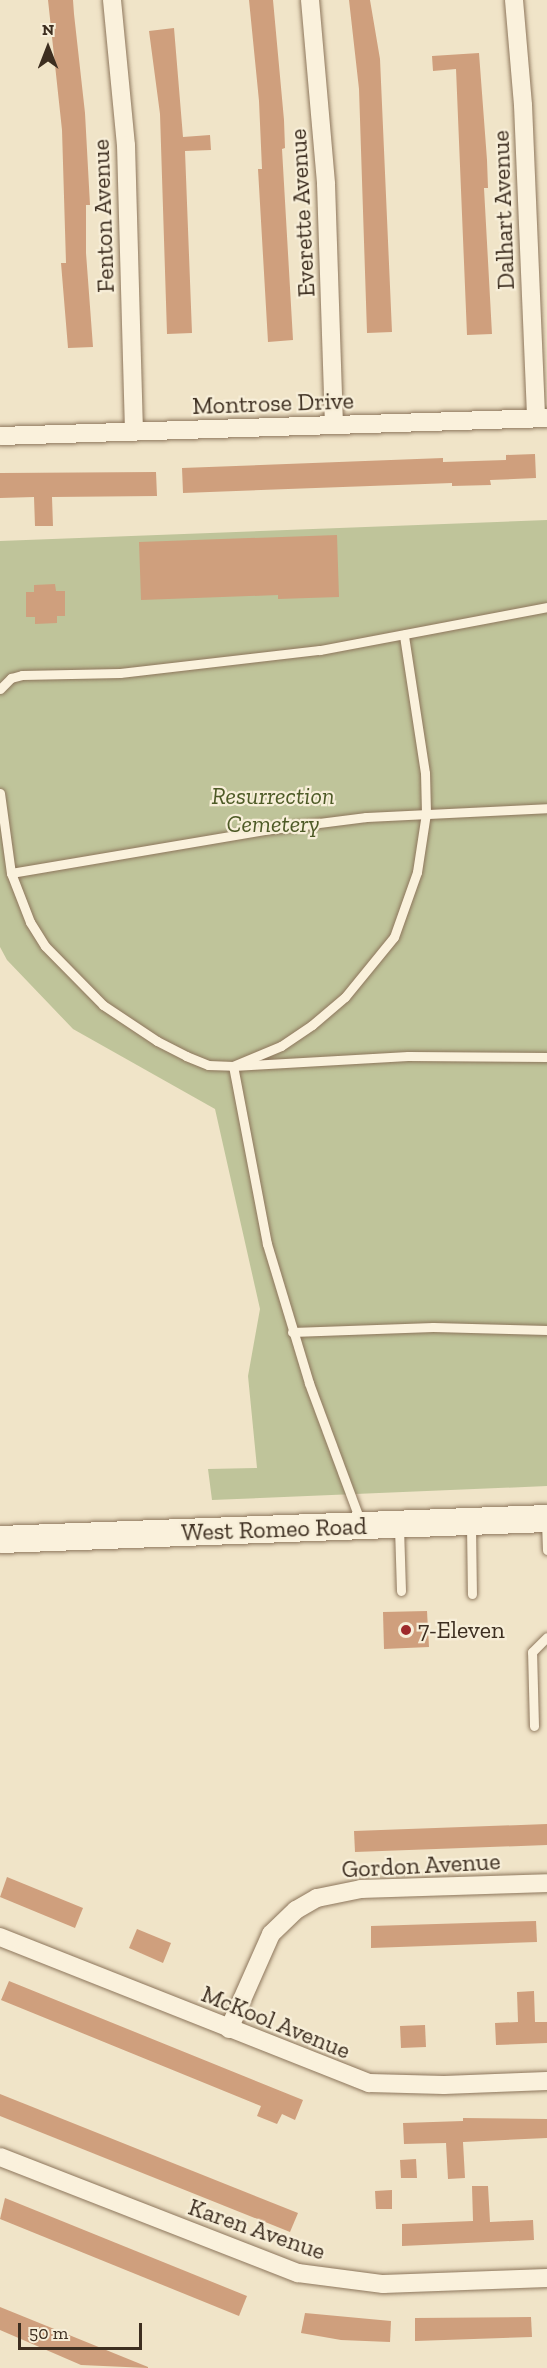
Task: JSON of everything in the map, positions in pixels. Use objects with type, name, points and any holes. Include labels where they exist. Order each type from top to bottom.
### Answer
[{"type":"main road","name":"West Romeo Road","points":[[0,1539],[546,1519]]},
{"type":"street","name":"Fenton Avenue","points":[[112,0],[126,146],[134,432]]},
{"type":"street","name":"Everette Avenue","points":[[310,0],[326,184],[334,424]]},
{"type":"street","name":"Dalhart Avenue","points":[[514,0],[523,105],[541,418]]},
{"type":"street","name":"Montrose Drive","points":[[0,436],[541,418]]},
{"type":"street","name":"Gordon Avenue","points":[[230,2029],[271,1934],[296,1910],[317,1898],[361,1889],[547,1883]]},
{"type":"street","name":"McKool Avenue","points":[[0,1937],[369,2083],[444,2085],[547,2081]]},
{"type":"street","name":"Karen Avenue","points":[[0,2157],[298,2273],[383,2284],[547,2278]]},
{"type":"lane","points":[[0,689],[11,678],[36,673],[120,674],[320,650],[547,607]]},
{"type":"lane","points":[[233,1066],[281,1046],[312,1026],[376,963],[393,936],[406,904],[424,841],[426,813],[425,773],[404,635]]},
{"type":"lane","points":[[0,793],[11,873],[30,922],[45,946],[95,998],[157,1041],[208,1065],[233,1066],[408,1056],[547,1057]]},
{"type":"lane","points":[[11,873],[264,830],[426,813],[547,808]]},
{"type":"lane","points":[[233,1066],[267,1244],[292,1332],[362,1525]]},
{"type":"lane","points":[[292,1332],[433,1327],[547,1330]]},
{"type":"lane","points":[[546,1519],[547,1550]]},
{"type":"lane","points":[[471,1522],[472,1594]]},
{"type":"lane","points":[[399,1524],[401,1591]]},
{"type":"lane","points":[[534,1726],[532,1652],[547,1637]]},
{"type":"green space","name":"Resurrection Cemetery","points":[[547,520],[547,1486],[212,1500],[208,1469],[257,1468],[248,1376],[260,1309],[215,1109],[73,1029],[7,960],[0,947],[0,541]]},
{"type":"building","points":[[48,0],[73,0],[85,113],[90,205],[86,205],[86,253],[93,347],[68,348],[61,263],[66,263],[62,130]]},
{"type":"building","points":[[249,0],[273,0],[284,120],[285,148],[282,149],[293,340],[268,342],[258,169],[262,169],[259,101]]},
{"type":"building","points":[[349,0],[370,0],[380,59],[392,332],[367,333],[359,89]]},
{"type":"building","points":[[174,28],[183,137],[210,135],[211,150],[185,151],[192,333],[167,334],[160,114],[149,31]]},
{"type":"building","points":[[479,53],[487,160],[488,188],[484,188],[492,334],[467,335],[456,69],[433,71],[432,56]]},
{"type":"building","points":[[535,454],[536,478],[490,480],[491,485],[452,486],[452,483],[183,493],[182,468],[443,458],[443,462],[506,460],[506,455]]},
{"type":"building","points":[[156,472],[157,496],[52,497],[53,526],[35,526],[34,497],[0,498],[0,473]]},
{"type":"building","points":[[337,535],[339,597],[278,599],[278,595],[141,600],[139,542]]},
{"type":"building","points":[[55,584],[56,591],[65,591],[65,616],[57,616],[57,623],[35,624],[35,617],[26,617],[26,592],[34,592],[34,585]]},
{"type":"building","name":"7-Eleven","points":[[427,1611],[429,1647],[384,1649],[383,1612]]},
{"type":"building","points":[[547,1824],[547,1845],[355,1852],[354,1831]]},
{"type":"building","points":[[7,1877],[83,1908],[75,1928],[0,1897]]},
{"type":"building","points":[[536,1921],[537,1942],[371,1948],[371,1926]]},
{"type":"building","points":[[137,1929],[171,1943],[163,1963],[129,1948]]},
{"type":"building","points":[[9,1981],[303,2100],[295,2120],[282,2114],[277,2124],[257,2116],[261,2106],[1,2000]]},
{"type":"building","points":[[534,1991],[535,2022],[547,2022],[547,2043],[496,2045],[495,2023],[518,2022],[517,1992]]},
{"type":"building","points":[[425,2025],[426,2047],[401,2048],[400,2026]]},
{"type":"building","points":[[0,2094],[298,2213],[290,2232],[0,2116]]},
{"type":"building","points":[[463,2118],[547,2119],[547,2138],[463,2142],[465,2178],[448,2179],[446,2143],[404,2144],[403,2123],[463,2121]]},
{"type":"building","points":[[416,2159],[417,2178],[401,2178],[400,2160]]},
{"type":"building","points":[[472,2186],[488,2186],[490,2222],[533,2220],[534,2240],[402,2246],[402,2224],[473,2221]]},
{"type":"building","points":[[392,2190],[392,2209],[376,2209],[375,2191]]},
{"type":"building","points":[[5,2198],[247,2296],[239,2316],[0,2219]]},
{"type":"building","points":[[0,2307],[148,2368],[81,2365],[0,2330]]},
{"type":"building","points":[[305,2313],[391,2321],[390,2342],[341,2340],[301,2333]]},
{"type":"building","points":[[531,2317],[532,2337],[415,2341],[415,2318]]},
{"type":"place","name":"7-Eleven","points":[[406,1630]]}]
